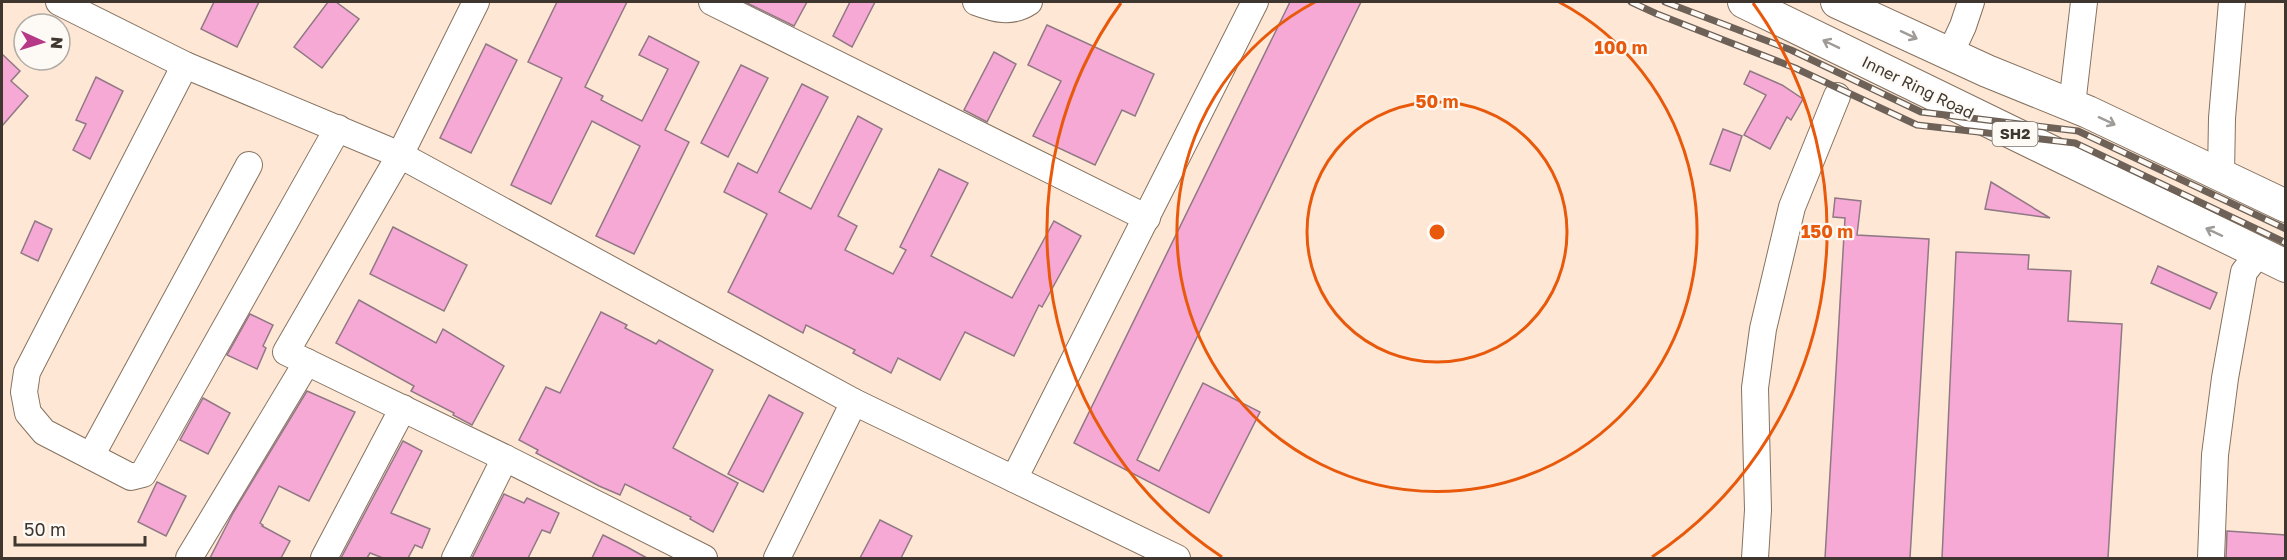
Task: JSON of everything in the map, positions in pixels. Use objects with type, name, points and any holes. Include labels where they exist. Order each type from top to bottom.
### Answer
[{"type":"main road","name":"Inner Ring Road","points":[[1744,2],[2272,259]]},
{"type":"main road","points":[[1843,3],[1950,54],[2072,105],[2286,206]]},
{"type":"street","points":[[59,2],[185,65],[400,155],[854,402],[1177,558]]},
{"type":"street","points":[[476,2],[400,155],[286,352],[704,558]]},
{"type":"street","points":[[712,2],[1147,218]]},
{"type":"street","points":[[976,2],[1000,10],[1008,10],[1029,2]]},
{"type":"street","points":[[1014,479],[1255,2]]},
{"type":"street","points":[[1950,54],[1971,2]]},
{"type":"street","points":[[2072,105],[2084,2]]},
{"type":"street","points":[[2221,175],[2222,118],[2232,2]]},
{"type":"street","points":[[185,65],[27,372],[24,392],[28,413],[44,432],[132,477],[143,474],[338,128]]},
{"type":"street","points":[[1755,558],[1758,510],[1755,388],[1762,329],[1792,207],[1837,96]]},
{"type":"street","points":[[91,456],[249,165]]},
{"type":"street","points":[[2211,558],[2216,456],[2225,378],[2244,272],[2272,259]]},
{"type":"street","points":[[189,558],[307,362]]},
{"type":"street","points":[[777,558],[854,402]]},
{"type":"street","points":[[324,558],[403,408]]},
{"type":"street","points":[[455,558],[505,458]]},
{"type":"building","points":[[214,2],[259,2],[237,47],[201,29]]},
{"type":"building","points":[[328,2],[336,2],[359,19],[322,68],[294,47]]},
{"type":"building","points":[[557,2],[627,2],[585,87],[603,96],[601,100],[642,121],[668,69],[639,55],[649,36],[699,62],[665,130],[689,142],[634,254],[596,236],[640,146],[592,121],[551,204],[511,185],[562,78],[528,62]]},
{"type":"building","points":[[745,2],[807,2],[794,26]]},
{"type":"building","points":[[850,2],[875,2],[852,47],[833,36]]},
{"type":"building","points":[[1290,2],[1361,2],[1137,460],[1159,471],[1203,383],[1260,412],[1209,513],[1074,443]]},
{"type":"building","points":[[1047,25],[1154,74],[1135,116],[1122,110],[1095,165],[1033,136],[1061,81],[1028,65]]},
{"type":"building","points":[[486,44],[517,60],[471,153],[440,138]]},
{"type":"building","points":[[994,52],[1016,64],[987,122],[964,110]]},
{"type":"building","points":[[2,54],[12,63],[12,72],[19,72],[11,81],[28,96],[2,126]]},
{"type":"building","points":[[741,65],[768,78],[728,157],[701,143]]},
{"type":"building","points":[[1750,71],[1782,85],[1803,99],[1791,120],[1787,117],[1770,149],[1744,135],[1766,95],[1744,84]]},
{"type":"building","points":[[96,77],[123,91],[90,159],[73,150],[86,124],[76,120]]},
{"type":"building","points":[[802,84],[828,97],[779,192],[811,209],[858,116],[882,129],[838,216],[857,226],[845,250],[893,274],[906,250],[900,247],[939,169],[968,183],[931,256],[1012,298],[1054,221],[1081,236],[1042,307],[1039,305],[1014,356],[965,332],[940,380],[898,358],[891,373],[853,353],[855,350],[806,325],[803,333],[728,292],[767,214],[724,192],[738,163],[757,173]]},
{"type":"building","points":[[1723,129],[1742,136],[1730,171],[1710,164]]},
{"type":"building","points":[[1991,182],[2050,218],[1985,209]]},
{"type":"building","points":[[1835,198],[1861,201],[1857,235],[1929,239],[1910,558],[1825,558],[1845,218],[1833,217]]},
{"type":"building","points":[[35,221],[52,229],[38,261],[21,253]]},
{"type":"building","points":[[393,227],[467,265],[444,311],[370,274]]},
{"type":"building","points":[[1956,252],[2029,255],[2028,269],[2071,271],[2068,321],[2122,324],[2108,558],[1942,558]]},
{"type":"building","points":[[2158,266],[2217,293],[2210,309],[2151,283]]},
{"type":"building","points":[[359,300],[436,343],[443,329],[504,366],[472,425],[411,391],[414,386],[336,343]]},
{"type":"building","points":[[601,312],[627,325],[625,328],[656,344],[659,340],[713,370],[673,448],[738,483],[713,532],[690,519],[691,517],[625,484],[620,495],[599,486],[536,453],[538,450],[519,440],[546,387],[560,393]]},
{"type":"building","points":[[250,314],[273,325],[263,346],[266,348],[257,369],[227,355]]},
{"type":"building","points":[[307,391],[355,412],[309,501],[279,486],[260,523],[290,541],[281,558],[210,558],[233,513]]},
{"type":"building","points":[[769,395],[803,413],[763,492],[728,474]]},
{"type":"building","points":[[203,398],[230,413],[208,454],[180,440]]},
{"type":"building","points":[[403,441],[422,451],[391,513],[430,529],[422,548],[415,545],[408,558],[383,558],[370,553],[367,558],[341,558]]},
{"type":"building","points":[[157,482],[186,496],[166,536],[138,522]]},
{"type":"building","points":[[504,494],[524,503],[527,498],[559,513],[550,533],[542,530],[528,558],[472,558]]},
{"type":"building","points":[[880,520],[912,536],[901,558],[860,558]]},
{"type":"building","points":[[2227,531],[2286,535],[2286,558],[2226,558]]},
{"type":"building","points":[[603,535],[627,547],[647,558],[592,558]]},
{"type":"railway","points":[[1631,2],[1795,68],[1917,125],[2075,143],[2286,243]]},
{"type":"railway","points":[[1665,2],[1791,50],[1921,112],[2078,131],[2286,229]]}]
